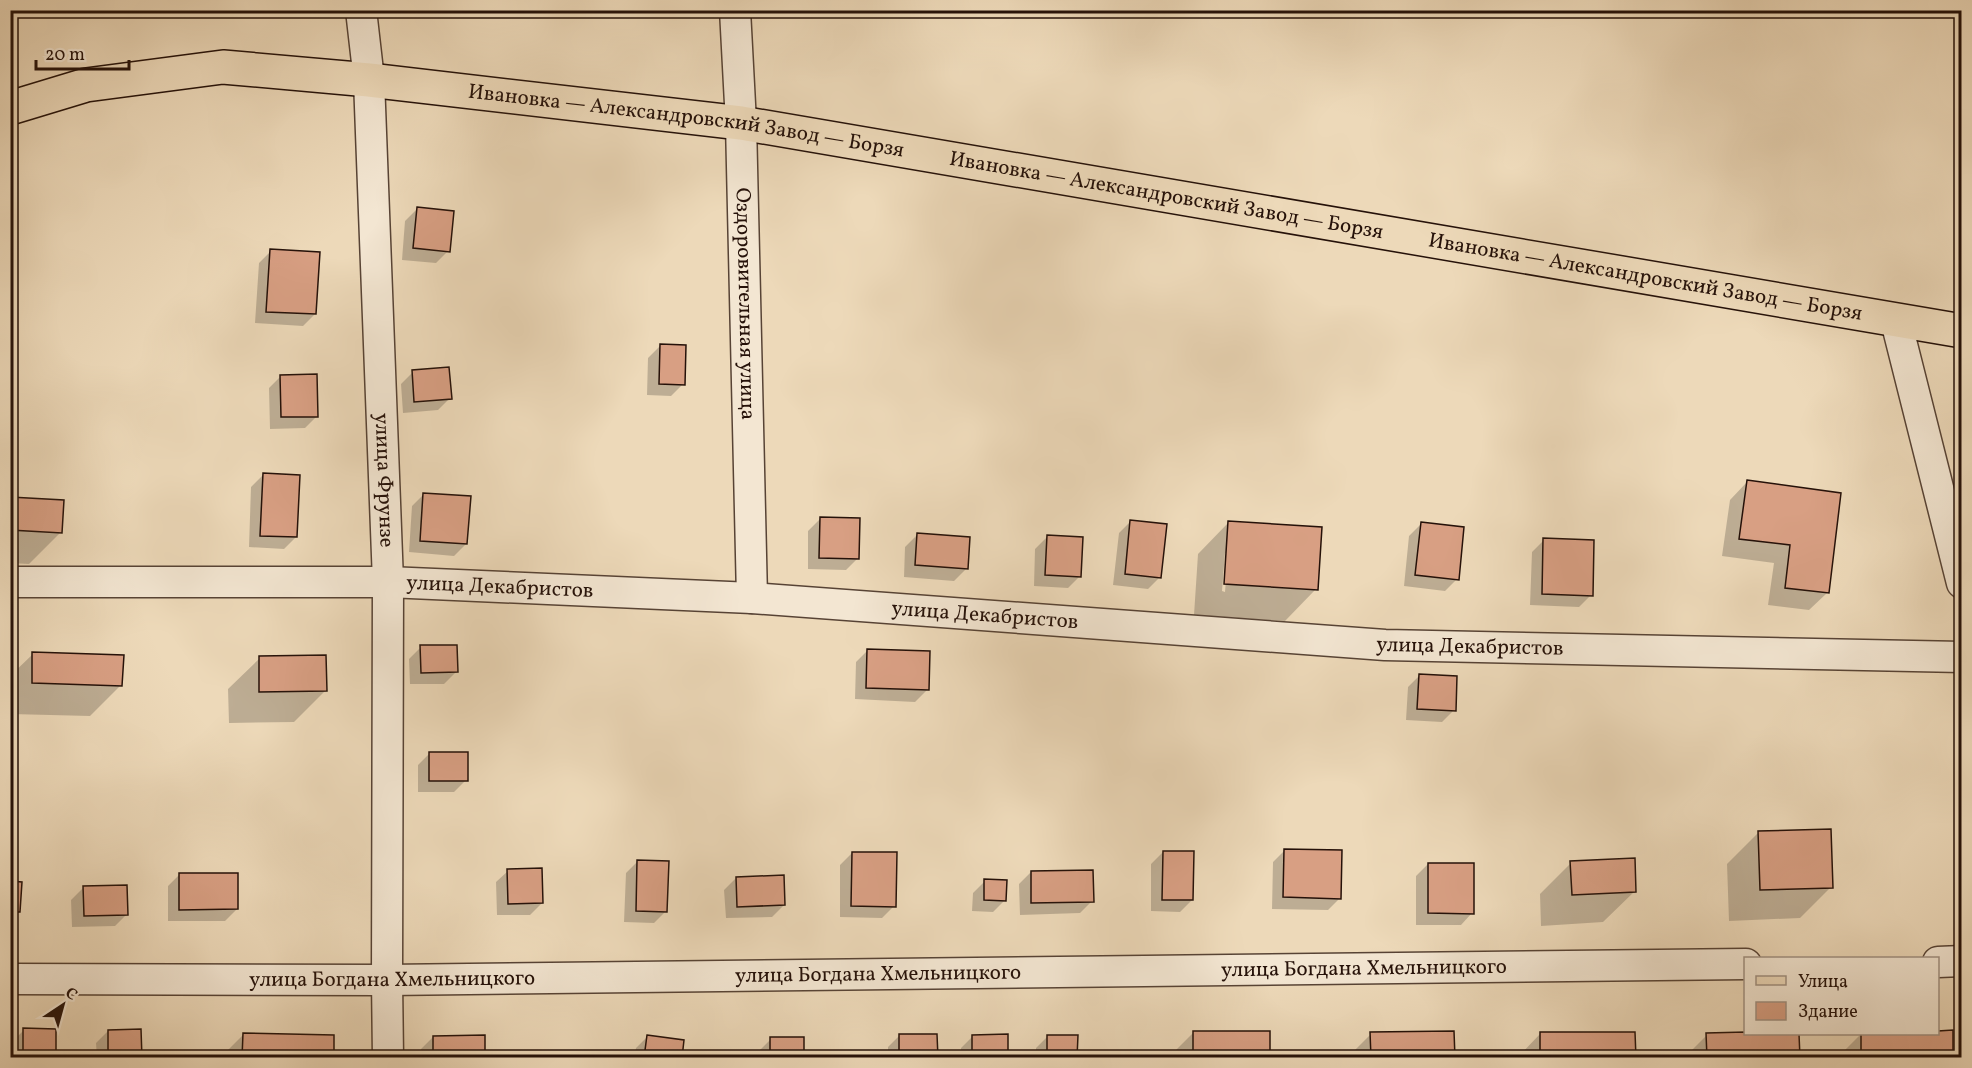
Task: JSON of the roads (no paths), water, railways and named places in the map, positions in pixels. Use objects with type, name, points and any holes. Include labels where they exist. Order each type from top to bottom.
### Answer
[{"type":"main road","name":"Ивановка — Александровский Завод — Борзя","points":[[10,108],[86,85],[223,68],[369,80],[741,123],[1962,331]]},
{"type":"street","name":"улица Фрунзе","points":[[360,10],[369,80],[388,582],[388,1058]]},
{"type":"street","name":"Оздоровительная улица","points":[[735,10],[741,123],[752,598]]},
{"type":"street","points":[[1896,321],[1962,583]]},
{"type":"street","name":"улица Декабристов","points":[[10,582],[388,582],[752,598],[1384,645],[1962,657]]},
{"type":"street","points":[[1939,962],[1962,961]]},
{"type":"street","name":"улица Богдана Хмельницкого","points":[[10,979],[387,980],[1744,964]]}]
